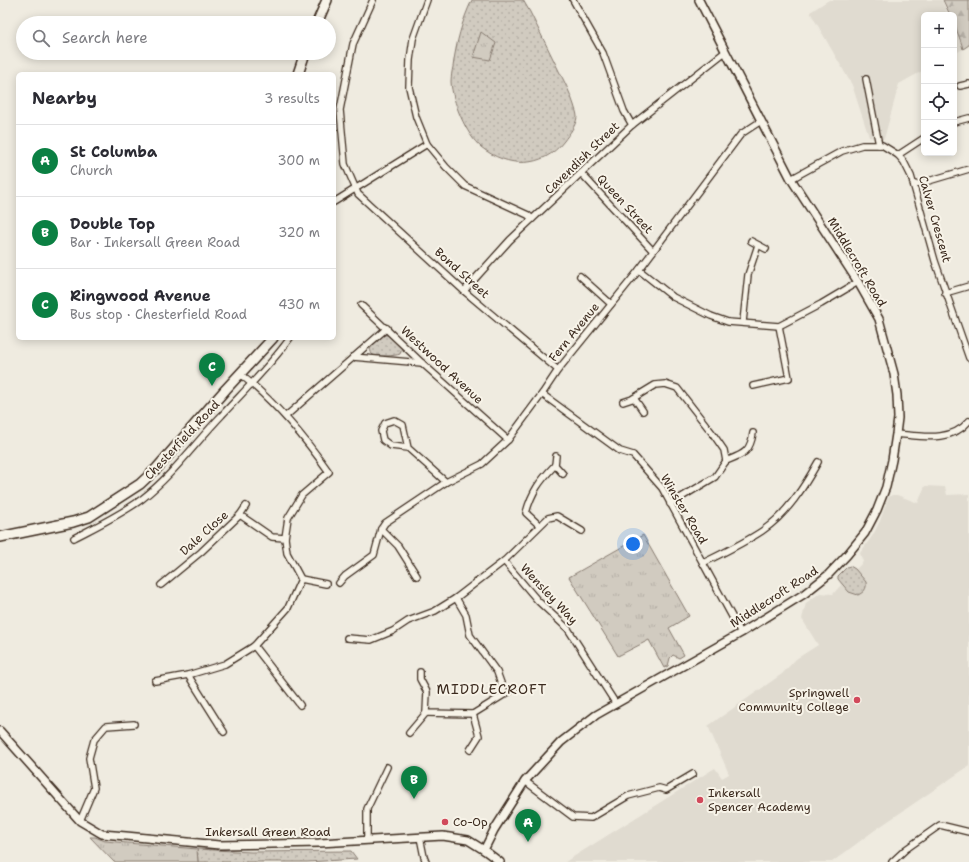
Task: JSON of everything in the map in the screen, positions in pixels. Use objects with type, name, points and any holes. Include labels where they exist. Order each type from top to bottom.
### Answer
[{"type":"highway","points":[[320,16],[327,0]]},
{"type":"highway","points":[[299,72],[303,60]]},
{"type":"highway","name":"Chesterfield Road","points":[[0,537],[67,524],[89,517],[140,484],[157,468],[271,340]]},
{"type":"street","name":"Bond Street","points":[[373,0],[353,44],[340,110],[345,164],[358,194],[464,291],[558,370]]},
{"type":"street","points":[[427,0],[413,39],[410,60],[409,87],[416,118],[427,144],[446,167],[465,186],[528,215],[532,219]]},
{"type":"street","points":[[574,0],[603,53],[624,111],[632,125]]},
{"type":"street","name":"Middlecroft Road","points":[[484,850],[494,830],[525,781],[561,742],[596,715],[741,633],[804,594],[828,575],[847,556],[865,533],[877,510],[886,487],[892,460],[898,418],[894,374],[879,319],[858,282],[791,179],[699,0]]},
{"type":"street","name":"Cavendish Street","points":[[464,291],[510,240],[632,125],[725,52]]},
{"type":"street","points":[[791,179],[842,151],[862,145],[879,145],[866,79]]},
{"type":"street","points":[[960,86],[969,84]]},
{"type":"street","points":[[957,121],[969,118]]},
{"type":"street","name":"Fern Avenue","points":[[381,529],[385,522],[446,482],[482,464],[508,440],[558,370],[640,270],[741,134],[761,121]]},
{"type":"street","points":[[898,155],[921,140]]},
{"type":"street","points":[[336,201],[427,144]]},
{"type":"street","name":"Calver Crescent","points":[[879,145],[898,155],[912,176],[945,293],[969,358]]},
{"type":"street","points":[[914,185],[969,169]]},
{"type":"street","name":"Queen Street","points":[[581,173],[653,251]]},
{"type":"street","points":[[750,241],[766,249]]},
{"type":"street","points":[[743,322],[748,275],[758,245]]},
{"type":"street","points":[[640,270],[673,297],[711,316],[728,322],[779,326],[821,304],[858,282]]},
{"type":"street","points":[[580,276],[611,304]]},
{"type":"street","points":[[945,293],[969,286]]},
{"type":"street","name":"Westwood Avenue","points":[[361,305],[508,440]]},
{"type":"street","points":[[753,386],[789,378],[779,326]]},
{"type":"street","points":[[286,416],[387,328]]},
{"type":"street","name":"Chesterfield Road","points":[[74,538],[108,520],[142,499],[171,473],[221,416],[252,384],[288,340]]},
{"type":"street","points":[[353,357],[422,362]]},
{"type":"street","points":[[240,374],[286,416],[309,443],[329,472],[302,495],[288,518],[284,538],[287,553],[301,579]]},
{"type":"street","points":[[623,402],[634,398],[655,385],[665,384],[677,388],[724,450],[726,461]]},
{"type":"street","name":"Winster Road","points":[[542,394],[620,451],[633,455],[656,481],[704,564],[741,633]]},
{"type":"street","points":[[634,398],[643,411]]},
{"type":"street","points":[[408,448],[403,425],[394,420],[385,423],[381,430],[383,440],[391,446],[408,448],[446,482]]},
{"type":"street","points":[[896,434],[936,437],[947,436],[957,432],[969,421]]},
{"type":"street","points":[[670,504],[715,477],[726,461],[748,449],[752,443],[752,434]]},
{"type":"street","points":[[540,525],[526,513],[531,497],[538,485],[555,465],[556,456]]},
{"type":"street","points":[[704,564],[762,531],[776,519],[789,506],[807,482],[818,462]]},
{"type":"street","points":[[555,465],[562,474]]},
{"type":"street","points":[[240,515],[246,506]]},
{"type":"street","name":"Dale Close","points":[[161,585],[202,552],[240,515],[272,537],[284,538]]},
{"type":"street","points":[[347,638],[371,640],[393,631],[408,621],[435,611],[456,598],[504,561],[548,518],[557,516],[582,530]]},
{"type":"street","points":[[339,583],[345,576],[374,555],[381,529],[398,546],[417,576]]},
{"type":"street","name":"Wensley Way","points":[[504,561],[538,601],[568,629],[616,704]]},
{"type":"street","points":[[301,579],[326,584]]},
{"type":"street","points":[[155,681],[188,675],[225,664],[254,646],[288,608],[301,579]]},
{"type":"street","points":[[456,598],[466,615],[470,635],[497,672],[505,694]]},
{"type":"street","points":[[254,646],[300,705]]},
{"type":"street","points":[[409,733],[426,713],[427,692],[420,679],[420,672]]},
{"type":"street","points":[[188,675],[224,732]]},
{"type":"street","points":[[426,713],[473,714],[515,688]]},
{"type":"street","points":[[470,750],[479,736],[473,714]]},
{"type":"street","points":[[80,821],[94,788],[90,758],[94,740],[106,726],[134,724]]},
{"type":"street","name":"Inkersall Green Road","points":[[0,731],[80,821],[102,834],[219,845],[319,843],[443,836],[468,840],[500,862]]},
{"type":"street","points":[[367,840],[367,809],[387,768]]},
{"type":"street","points":[[525,781],[573,817],[591,818],[628,796],[659,788],[666,790],[693,774]]},
{"type":"street","points":[[892,862],[906,849],[940,824],[969,832]]},
{"type":"street","points":[[420,837],[426,862]]},
{"type":"shaded area","points":[[829,0],[942,0],[947,12],[921,12],[921,72],[899,84],[884,139],[869,137],[852,85],[810,12]]},
{"type":"shaded area","points":[[957,35],[963,49],[957,52]]},
{"type":"shaded area","name":"Springwell Community College","points":[[925,486],[945,487],[947,495],[969,494],[969,766],[875,830],[832,862],[565,862],[715,768],[722,778],[729,774],[708,726],[782,674],[796,659],[818,645],[802,619],[806,603],[820,593],[833,594],[841,585],[838,576],[847,567],[850,566],[856,569],[863,562],[860,553],[873,535],[880,521],[888,498],[892,495],[897,495],[918,503]]},
{"type":"green space","points":[[472,0],[523,0],[567,87],[576,112],[577,117],[575,124],[564,141],[546,157],[535,161],[524,162],[513,162],[502,159],[491,154],[475,142],[465,126],[454,98],[451,78],[460,32]]},
{"type":"green space","points":[[943,0],[969,0],[969,45],[963,49],[957,31],[957,12],[949,12]]},
{"type":"green space","points":[[481,32],[496,43],[490,60],[473,57]]},
{"type":"green space","points":[[384,335],[389,335],[402,347],[400,354],[382,356],[372,355],[370,349]]},
{"type":"green space","points":[[643,535],[689,616],[669,628],[684,655],[679,658],[673,655],[670,658],[668,666],[664,668],[649,640],[618,656],[569,577]]},
{"type":"green space","points":[[850,566],[855,569],[866,582],[865,590],[858,595],[849,592],[838,579],[838,576]]},
{"type":"green space","points":[[90,837],[95,837],[105,841],[197,849],[198,862],[114,862]]},
{"type":"green space","points":[[197,849],[251,852],[351,851],[357,859],[307,862],[198,862]]},
{"type":"place","name":"Ringwood Avenue","points":[[212,386]]},
{"type":"place","name":"Springwell Community College","points":[[857,700]]},
{"type":"place","name":"Double Top","points":[[414,799]]},
{"type":"place","name":"Inkersall Spencer Academy","points":[[700,800]]},
{"type":"place","name":"Co-Op","points":[[445,822]]},
{"type":"place","name":"St Columba","points":[[528,842]]},
{"type":"district","name":"MIDDLECROFT","points":[[492,689]]}]
